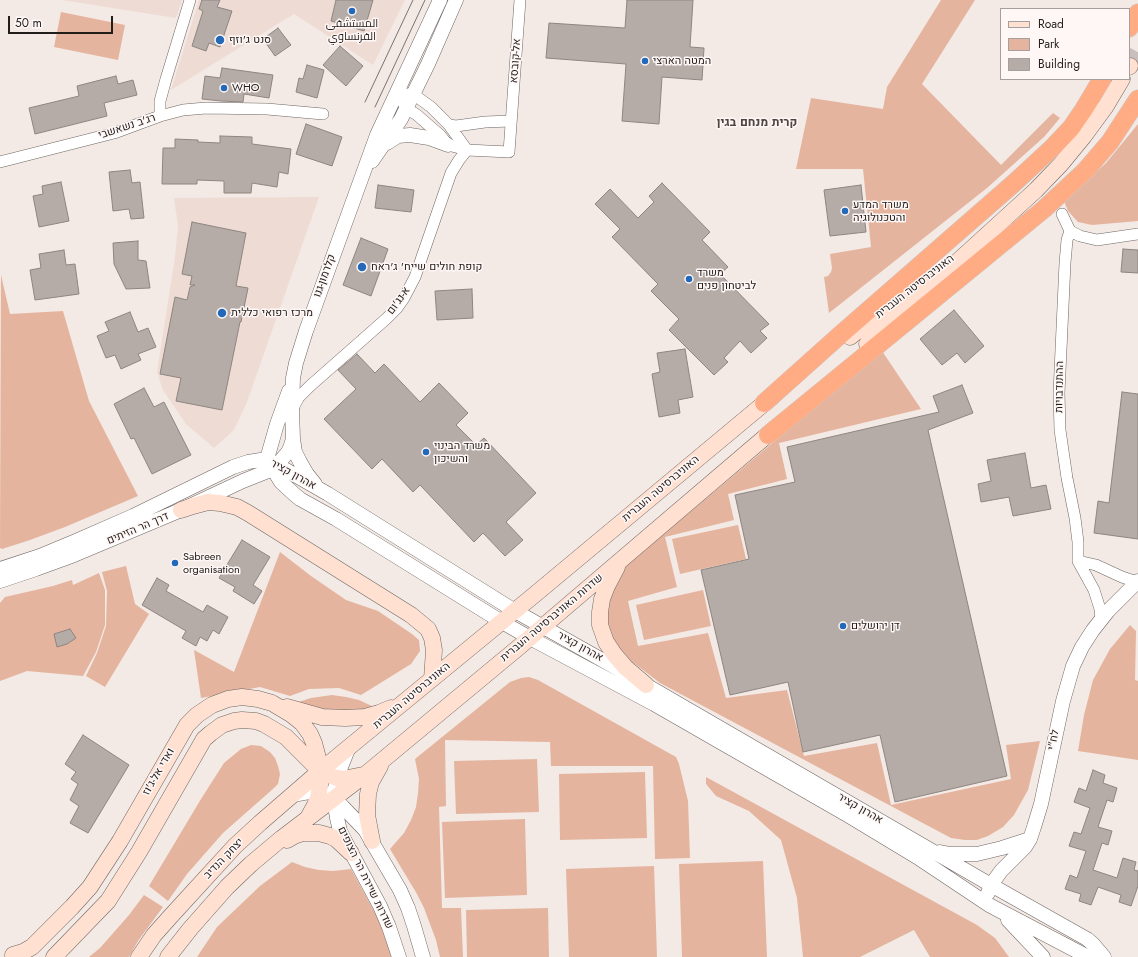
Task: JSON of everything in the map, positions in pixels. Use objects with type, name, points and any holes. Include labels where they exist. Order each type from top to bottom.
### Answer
[{"type":"highway","points":[[1130,26],[1138,13]]},
{"type":"highway","points":[[764,403],[1052,148],[1071,128],[1101,80]]},
{"type":"highway","points":[[768,435],[1044,209],[1085,171],[1110,142],[1138,99]]},
{"type":"main road","name":"האוניברסיטה העברית","points":[[768,435],[1036,190],[1061,164],[1084,136],[1106,106],[1121,80]]},
{"type":"main road","name":"האוניברסיטה העברית","points":[[320,771],[502,622],[764,403],[1009,214]]},
{"type":"main road","name":"שדרות האוניברסיטה העברית","points":[[334,798],[366,774],[530,638],[621,558],[768,435]]},
{"type":"main road","points":[[181,510],[208,502],[237,507],[411,615],[428,629],[432,638],[434,650],[432,680]]},
{"type":"main road","points":[[621,558],[602,599],[600,625],[606,642],[614,654],[625,667],[646,685]]},
{"type":"main road","name":"ואדי אל-ג'וז","points":[[14,956],[32,947],[90,887],[120,841],[187,725],[196,715],[212,705],[228,699],[242,697],[258,699],[272,703],[302,723],[310,734],[317,752],[321,780],[315,805],[307,819]]},
{"type":"main road","points":[[272,703],[322,717],[345,718],[365,717],[379,713],[408,699]]},
{"type":"main road","name":"ואדי אל-ג'וז","points":[[54,957],[108,901],[139,852],[204,739],[211,732],[222,725],[242,720],[249,720],[264,724],[286,737],[320,771],[338,778],[351,778],[366,774]]},
{"type":"main road","points":[[372,841],[367,815],[368,794],[371,782],[376,772],[388,755]]},
{"type":"main road","name":"יצחק הנדיב","points":[[139,957],[154,935],[229,852],[290,796],[320,771]]},
{"type":"main road","name":"יצחק הנדיב","points":[[168,957],[222,892],[251,864],[334,798]]},
{"type":"main road","points":[[251,864],[294,836],[303,833],[319,833],[330,836],[342,843],[352,853]]},
{"type":"street","name":"רג'ב נשאשבי","points":[[0,162],[114,133],[160,116],[160,101],[190,0]]},
{"type":"street","name":"קלרמון-גנו","points":[[272,464],[277,424],[294,378],[306,331],[362,176],[377,135],[440,0]]},
{"type":"street","name":"קלרמון-גנו","points":[[362,176],[401,119],[428,64],[456,0]]},
{"type":"street","name":"אל-קובסא","points":[[448,145],[467,150],[508,152],[520,0]]},
{"type":"street","points":[[397,94],[413,94],[431,107],[449,125],[467,150]]},
{"type":"street","points":[[397,94],[406,108],[417,115],[440,135],[459,160]]},
{"type":"street","points":[[160,116],[183,110],[206,108],[268,109],[323,114]]},
{"type":"street","points":[[449,125],[456,126],[485,122],[511,121]]},
{"type":"street","points":[[385,144],[398,136],[410,134],[429,138],[448,145]]},
{"type":"street","name":"א-נג'ום","points":[[292,410],[299,397],[392,313],[406,293],[414,277],[453,169],[467,150]]},
{"type":"street","points":[[1059,195],[1059,203],[1062,214],[1070,231],[1080,236],[1096,240],[1138,234]]},
{"type":"street","points":[[1044,209],[1052,209],[1062,214]]},
{"type":"street","name":"ההתנדבויות","points":[[1070,231],[1067,240],[1059,393],[1060,430],[1075,518],[1078,542],[1078,561],[1094,590],[1100,610],[1101,620]]},
{"type":"street","name":"קלרמון-גנו","points":[[272,464],[288,452],[293,439],[292,410],[294,378]]},
{"type":"street","points":[[293,439],[297,455],[307,474],[318,487],[328,494]]},
{"type":"street","name":"דרך הר הזיתים","points":[[0,569],[40,556],[140,513],[233,467],[248,462],[272,464]]},
{"type":"street","name":"אהרון קציר","points":[[272,464],[328,494],[515,611],[1087,939],[1094,944],[1104,957]]},
{"type":"street","name":"אהרון קציר","points":[[272,464],[281,482],[300,499],[341,522],[502,622],[654,704],[849,816],[917,857],[989,905],[1088,957]]},
{"type":"street","name":"דרך הר הזיתים","points":[[0,581],[69,557],[181,510],[272,464]]},
{"type":"street","points":[[1078,561],[1096,565],[1122,577],[1137,581]]},
{"type":"street","name":"לח\"י","points":[[991,885],[1001,871],[1025,847],[1030,839],[1040,809],[1054,739],[1068,682],[1073,666],[1082,647],[1101,620],[1137,581]]},
{"type":"street","name":"שדרות שיירת הר הצופים","points":[[349,748],[344,757],[334,798],[340,831],[380,906],[399,957]]},
{"type":"street","name":"שדרות שיירת הר הצופים","points":[[290,796],[308,792],[319,792],[334,798],[354,818],[372,841],[400,890],[408,908],[423,957]]},
{"type":"street","points":[[923,845],[950,854],[969,855],[993,851],[1030,839]]},
{"type":"street","points":[[991,885],[987,894],[989,905],[1011,923],[1043,957]]},
{"type":"shaded area","points":[[62,0],[182,0],[176,18]]},
{"type":"shaded area","name":"סנט ג'וזף","points":[[199,0],[405,0],[373,65],[294,14],[171,90]]},
{"type":"shaded area","name":"מרכז רפואי כללית","points":[[319,197],[247,402],[234,430],[214,448],[186,424],[163,390],[157,372],[175,257],[178,226],[174,198]]},
{"type":"green space","points":[[941,0],[975,0],[922,84],[1001,165],[1053,113],[1060,118],[1044,137],[987,188],[829,313],[824,277],[828,276],[831,272],[832,268],[830,254],[871,247],[863,169],[796,169],[811,98],[883,109],[887,87]]},
{"type":"green space","points":[[61,12],[125,25],[118,60],[54,47]]},
{"type":"green space","points":[[1138,124],[1138,221],[1092,225],[1078,222],[1068,211],[1064,201],[1106,163]]},
{"type":"green space","points":[[1,275],[10,314],[63,311],[89,401],[138,496],[65,527],[2,549],[0,548]]},
{"type":"green space","points":[[882,351],[921,409],[779,443],[787,479],[728,494],[734,520],[665,537],[677,587],[628,601],[638,646],[708,633],[726,698],[787,690],[804,756],[877,743],[891,805],[1011,779],[1006,745],[1040,741],[1028,790],[1014,815],[1003,827],[988,836],[977,840],[951,838],[660,683],[630,660],[614,643],[607,628],[606,609],[620,571]]},
{"type":"green space","points":[[738,525],[746,559],[680,574],[672,539]]},
{"type":"green space","points":[[280,552],[346,600],[378,611],[412,634],[419,640],[420,651],[411,664],[361,695],[339,688],[309,689],[290,696],[260,687],[201,698],[194,650],[234,672]]},
{"type":"green space","points":[[126,566],[135,604],[149,614],[105,687],[86,676],[97,653],[106,626],[107,591],[102,572]]},
{"type":"green space","points":[[99,573],[105,590],[105,625],[96,652],[83,676],[27,671],[0,681],[0,603],[5,597],[72,580],[73,585]]},
{"type":"green space","points":[[703,590],[711,626],[644,640],[636,605]]},
{"type":"green space","points":[[1130,625],[1136,631],[1135,680],[1138,681],[1138,760],[1078,751],[1084,715],[1093,680],[1110,649]]},
{"type":"green space","points":[[529,677],[538,680],[676,757],[688,801],[690,858],[655,859],[653,766],[551,766],[550,742],[445,740],[446,806],[439,807],[442,908],[461,908],[463,957],[440,957],[436,940],[424,908],[390,849],[404,833],[416,807],[419,779],[415,759],[510,682]]},
{"type":"green space","points":[[332,695],[359,700],[378,709],[339,715],[295,703],[311,698]]},
{"type":"green space","points":[[251,745],[261,746],[270,752],[275,758],[280,774],[278,784],[223,833],[187,874],[168,901],[149,886],[224,763],[241,749]]},
{"type":"green space","points":[[537,759],[539,812],[456,814],[454,761]]},
{"type":"green space","points":[[645,772],[647,838],[560,840],[559,774]]},
{"type":"green space","points":[[706,777],[977,925],[995,938],[1009,957],[930,957],[914,930],[860,957],[803,957],[797,898],[781,840],[749,811],[716,796],[706,784]]},
{"type":"green space","points":[[525,819],[527,895],[445,898],[442,822]]},
{"type":"green space","points":[[763,861],[767,957],[682,957],[679,864]]},
{"type":"green space","points":[[292,862],[319,870],[333,871],[351,869],[381,924],[391,957],[197,957],[217,927],[260,886]]},
{"type":"green space","points":[[654,866],[657,957],[569,957],[566,869]]},
{"type":"green space","points":[[144,895],[163,907],[138,941],[129,957],[89,957],[100,948],[129,915]]},
{"type":"green space","points":[[548,908],[549,957],[467,957],[466,910]]},
{"type":"building","points":[[202,0],[220,0],[217,7],[232,11],[220,47],[209,43],[206,51],[192,46],[203,11],[199,9]]},
{"type":"building","name":"المستشفى الفرنساوي","points":[[336,0],[373,0],[364,31],[331,21]]},
{"type":"building","name":"המטה הארצי","points":[[627,0],[693,0],[690,47],[704,48],[702,80],[662,77],[659,124],[622,121],[626,64],[546,58],[549,23],[625,28]]},
{"type":"building","points":[[278,28],[291,45],[275,56],[263,39]]},
{"type":"building","points":[[340,46],[363,66],[346,86],[323,65]]},
{"type":"building","points":[[307,65],[324,70],[317,98],[296,92],[299,78],[303,79]]},
{"type":"building","name":"WHO","points":[[222,68],[273,75],[269,98],[244,94],[243,102],[202,99],[205,76],[220,78]]},
{"type":"building","points":[[116,76],[118,84],[133,80],[137,95],[104,103],[107,116],[35,134],[29,108],[79,96],[77,86]]},
{"type":"building","points":[[306,124],[342,137],[332,166],[296,154]]},
{"type":"building","points":[[220,136],[252,137],[252,144],[291,149],[288,174],[279,172],[277,187],[252,183],[251,193],[224,193],[224,181],[197,180],[197,184],[162,184],[163,148],[175,148],[175,139],[220,143]]},
{"type":"building","points":[[130,170],[132,183],[140,182],[144,218],[131,219],[129,209],[113,211],[109,172]]},
{"type":"building","points":[[61,182],[69,221],[39,227],[33,196],[43,194],[42,186]]},
{"type":"building","name":"משרד לביטחון פנים","points":[[662,183],[710,232],[702,240],[728,267],[720,274],[769,324],[760,331],[767,338],[751,353],[740,341],[724,358],[728,362],[714,375],[669,330],[679,319],[651,291],[658,284],[612,237],[620,229],[595,204],[610,189],[638,218],[654,202],[649,196]]},
{"type":"building","points":[[378,185],[414,190],[411,212],[375,208]]},
{"type":"building","name":"משרד המדע והטכנולוגיה","points":[[861,185],[866,232],[830,236],[824,190]]},
{"type":"building","points":[[192,222],[246,233],[236,286],[248,288],[222,410],[176,401],[181,378],[160,374],[175,297],[187,300],[190,287],[195,285],[190,285],[192,276],[182,274]]},
{"type":"building","points":[[361,238],[388,249],[371,296],[343,285]]},
{"type":"building","points":[[138,241],[138,260],[146,261],[150,288],[126,289],[114,264],[113,243]]},
{"type":"building","points":[[1123,249],[1138,250],[1138,273],[1121,272]]},
{"type":"building","points":[[64,250],[66,265],[75,264],[79,294],[35,300],[30,270],[41,268],[39,254]]},
{"type":"building","points":[[472,289],[473,318],[437,320],[435,291]]},
{"type":"building","points":[[954,310],[984,346],[965,363],[957,353],[942,365],[920,339]]},
{"type":"building","points":[[130,312],[138,332],[148,328],[156,347],[138,354],[141,360],[121,369],[115,355],[106,358],[97,336],[109,331],[105,322]]},
{"type":"building","points":[[685,349],[693,397],[678,400],[680,413],[659,417],[652,374],[660,372],[657,353]]},
{"type":"building","name":"משרד הבינוי והשיכון","points":[[357,354],[375,373],[384,364],[420,402],[439,383],[468,413],[456,425],[476,445],[484,438],[536,493],[506,522],[523,540],[505,556],[483,533],[474,542],[420,485],[413,492],[382,459],[372,469],[324,419],[356,389],[338,370]]},
{"type":"building","name":"דן ירושלים","points":[[962,385],[973,413],[928,430],[1007,776],[895,802],[880,735],[803,752],[788,682],[730,695],[701,570],[749,559],[735,495],[795,482],[787,447],[939,412],[933,396]]},
{"type":"building","points":[[144,388],[154,407],[164,402],[191,455],[152,474],[134,438],[131,439],[114,404]]},
{"type":"building","points":[[1122,392],[1138,394],[1138,539],[1094,533],[1098,501],[1109,503]]},
{"type":"building","points":[[1025,453],[1031,488],[1046,485],[1051,509],[1013,516],[1009,497],[981,502],[978,484],[991,481],[987,460]]},
{"type":"building","points":[[242,540],[270,557],[253,585],[262,591],[254,604],[233,591],[235,587],[219,578]]},
{"type":"building","points":[[157,578],[169,585],[166,591],[203,612],[207,605],[228,617],[219,634],[213,630],[207,641],[200,637],[196,646],[182,638],[186,631],[142,605]]},
{"type":"building","points":[[70,629],[76,638],[67,644],[57,647],[54,634]]},
{"type":"building","points":[[83,735],[129,765],[88,833],[70,823],[79,806],[70,800],[78,784],[71,779],[76,772],[65,764]]},
{"type":"building","points":[[1093,770],[1105,775],[1103,783],[1117,788],[1113,802],[1107,800],[1098,827],[1112,831],[1108,845],[1102,843],[1093,870],[1117,878],[1123,858],[1136,862],[1134,870],[1138,871],[1138,886],[1131,906],[1119,902],[1121,895],[1098,887],[1091,905],[1079,901],[1081,894],[1065,889],[1070,875],[1077,878],[1086,851],[1069,846],[1074,832],[1081,834],[1090,808],[1074,802],[1079,788],[1086,791]]},
{"type":"tunnel","points":[[1130,66],[1138,51]]},
{"type":"tram line","points":[[365,102],[413,0]]},
{"type":"tram line","points":[[375,107],[425,0]]},
{"type":"place","name":"المستشفى الفرنساوي","points":[[352,11]]},
{"type":"place","name":"סנט ג'וזף","points":[[220,40]]},
{"type":"place","name":"המטה הארצי","points":[[645,61]]},
{"type":"place","name":"WHO","points":[[224,88]]},
{"type":"place","name":"משרד המדע והטכנולוגיה","points":[[845,211]]},
{"type":"place","name":"קופת חולים שייח' ג'ראח","points":[[362,267]]},
{"type":"place","name":"משרד לביטחון פנים","points":[[689,279]]},
{"type":"place","name":"מרכז רפואי כללית","points":[[222,313]]},
{"type":"place","name":"משרד הבינוי והשיכון","points":[[426,452]]},
{"type":"place","name":"Sabreen organisation","points":[[175,563]]},
{"type":"place","name":"דן ירושלים","points":[[843,626]]},
{"type":"district","name":"קרית מנחם בגין","points":[[757,123]]}]
